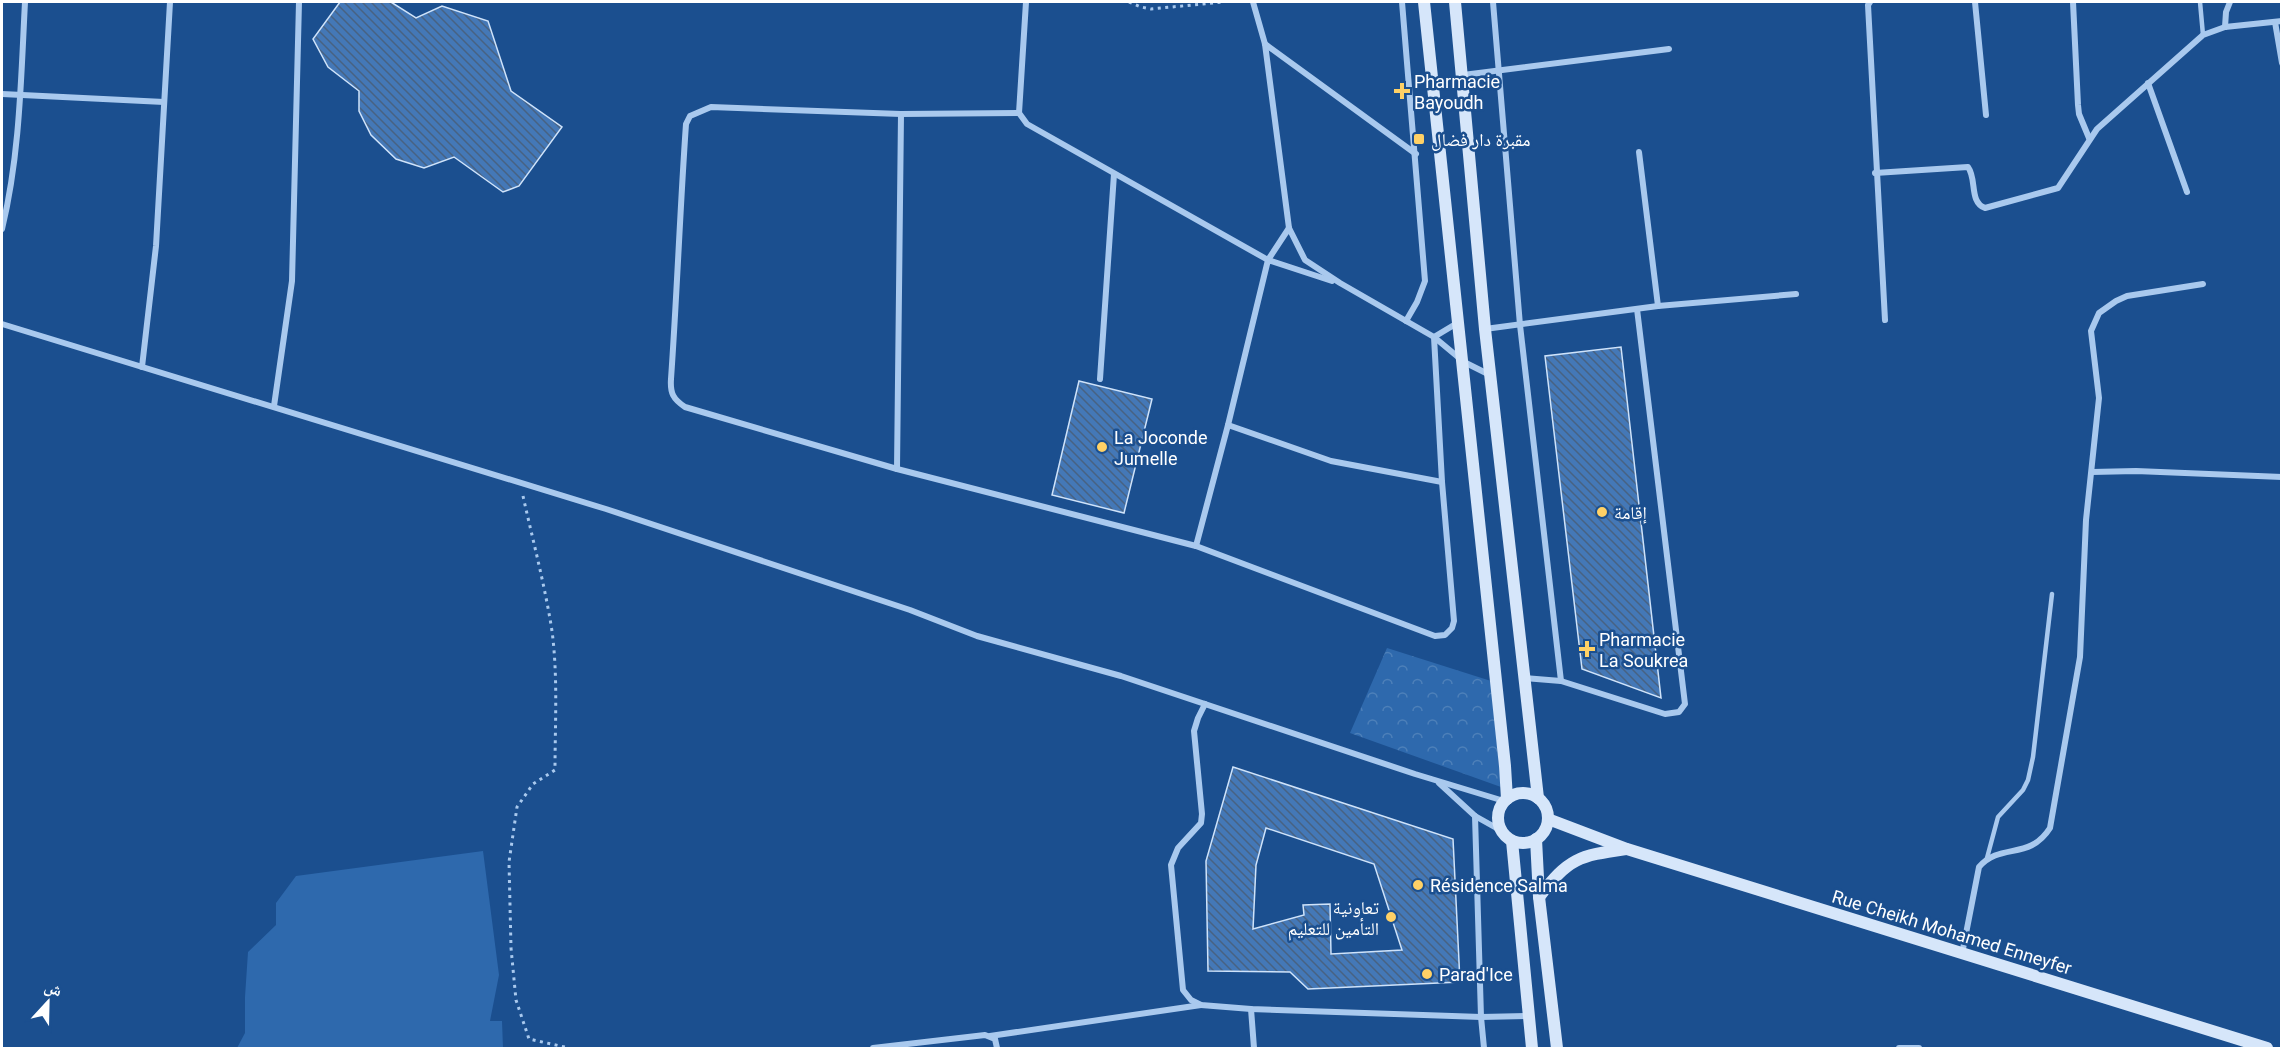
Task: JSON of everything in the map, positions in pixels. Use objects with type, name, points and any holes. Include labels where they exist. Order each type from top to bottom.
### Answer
[{"type":"main road","points":[[1424,2],[1464,362],[1505,766],[1506,800]]},
{"type":"main road","points":[[1455,2],[1463,75],[1472,210],[1508,549],[1538,798],[1543,804],[1548,819],[1542,834],[1536,839],[1529,843],[1512,841],[1500,830],[1499,810],[1506,800],[1522,794],[1538,798]]},
{"type":"main road","name":"Rue Cheikh Mohamed Enneyfer","points":[[1548,819],[1627,849],[2267,1048]]},
{"type":"main road","points":[[1536,839],[1539,897],[1557,1048]]},
{"type":"main road","points":[[1512,841],[1532,1048]]},
{"type":"main road","points":[[1539,897],[1557,873],[1588,854],[1627,849]]},
{"type":"street","points":[[2,229],[12,177],[21,94],[25,2]]},
{"type":"street","points":[[142,368],[156,246],[170,2]]},
{"type":"street","points":[[274,406],[292,281],[298,2]]},
{"type":"street","points":[[1026,2],[1019,113],[1027,124],[1268,260],[1340,283]]},
{"type":"street","points":[[1253,2],[1265,44],[1289,228],[1305,260],[1340,283],[1434,337],[1464,362],[1491,375]]},
{"type":"street","points":[[1402,2],[1425,281],[1420,297],[1406,321]]},
{"type":"street","points":[[1493,2],[1520,325],[1561,681]]},
{"type":"street","points":[[1870,2],[1868,5],[1875,173],[1885,320]]},
{"type":"street","points":[[1975,2],[1986,116]]},
{"type":"street","points":[[2073,2],[2079,114],[2089,138]]},
{"type":"street","points":[[2225,27],[2226,12],[2230,2]]},
{"type":"street","points":[[1875,173],[1968,167],[1973,173],[1976,200],[1979,206],[1985,208],[2058,188],[2089,138],[2103,123],[2203,35],[2225,27],[2278,21],[2282,63]]},
{"type":"street","points":[[1265,44],[1416,154]]},
{"type":"street","points":[[1463,75],[1669,49]]},
{"type":"street","points":[[2148,82],[2187,192]]},
{"type":"street","points":[[2,94],[164,102]]},
{"type":"street","points":[[1019,113],[901,114],[711,107],[690,116],[686,124],[670,393],[677,402],[685,407],[897,469],[1196,546],[1435,636],[1445,635],[1452,628],[1454,621],[1442,482],[1434,337]]},
{"type":"street","points":[[897,469],[901,114]]},
{"type":"street","points":[[1639,152],[1658,306]]},
{"type":"street","points":[[1100,379],[1114,174]]},
{"type":"street","points":[[1196,546],[1268,260],[1289,228]]},
{"type":"street","points":[[1962,955],[1979,867],[1987,858],[2030,848],[2043,839],[2050,828],[2080,657],[2086,520],[2099,398],[2091,331],[2099,313],[2127,296],[2204,284]]},
{"type":"street","points":[[1485,329],[1658,306],[1796,294]]},
{"type":"street","points":[[1524,678],[1561,681],[1665,714],[1679,712],[1685,704],[1637,309]]},
{"type":"street","points":[[1434,337],[1459,322]]},
{"type":"street","points":[[2,324],[519,482],[809,576],[910,610],[977,636],[1121,676],[1436,781],[1506,800]]},
{"type":"street","points":[[1228,425],[1331,461],[1442,482]]},
{"type":"street","points":[[2092,472],[2136,471],[2282,477]]},
{"type":"street","points":[[1201,1005],[1191,1000],[1183,990],[1170,865],[1178,848],[1201,823],[1194,731],[1205,704]]},
{"type":"street","points":[[1436,781],[1475,816],[1500,830]]},
{"type":"street","points":[[1475,816],[1484,1048]]},
{"type":"street","points":[[873,1048],[990,1036],[1201,1005],[1251,1009],[1481,1017],[1529,1016]]},
{"type":"street","points":[[1251,1009],[1254,1048]]},
{"type":"street","points":[[990,1036],[997,1042],[997,1048]]},
{"type":"street","points":[[1899,1048],[1919,1048]]},
{"type":"lane","points":[[2200,2],[2203,35]]},
{"type":"lane","points":[[1987,858],[1998,817],[2023,790],[2028,780],[2033,757],[2052,594]]},
{"type":"path","points":[[1130,2],[1151,9],[1223,2]]},
{"type":"path","points":[[519,482],[552,633],[556,708],[555,770],[533,784],[516,807],[508,862],[511,948],[516,1000],[529,1039],[569,1048]]},
{"type":"green space","points":[[1387,648],[1491,681],[1501,787],[1350,733]]},
{"type":"green space","points":[[483,851],[499,975],[490,1021],[502,1021],[503,1048],[237,1048],[245,1033],[248,952],[276,925],[276,903],[296,876]]},
{"type":"building","points":[[340,2],[391,2],[416,18],[442,6],[488,21],[511,91],[562,127],[519,186],[503,192],[454,157],[424,168],[396,159],[371,135],[359,111],[359,91],[328,67],[313,39]]},
{"type":"building","name":"إقامة","points":[[1621,347],[1661,698],[1582,669],[1545,356]]},
{"type":"building","name":"La Joconde Jumelle","points":[[1079,381],[1152,399],[1124,513],[1052,495]]},
{"type":"building","name":"Résidence Salma","points":[[1233,767],[1453,839],[1460,982],[1308,989],[1290,972],[1208,971],[1206,861]],"holes":[[[1266,828],[1374,864],[1402,950],[1331,954],[1330,904],[1303,905],[1304,915],[1253,929],[1256,865]]]},
{"type":"place","name":"Pharmacie Bayoudh","points":[[1402,91]]},
{"type":"place","name":"مقبرة دار فضال","points":[[1419,139]]},
{"type":"place","name":"La Joconde Jumelle","points":[[1102,447]]},
{"type":"place","name":"إقامة","points":[[1602,512]]},
{"type":"place","name":"Pharmacie La Soukrea","points":[[1587,649]]},
{"type":"place","name":"Résidence Salma","points":[[1418,885]]},
{"type":"place","name":"تعاونية التأمين للتعليم","points":[[1391,917]]},
{"type":"place","name":"Parad'Ice","points":[[1427,974]]}]
